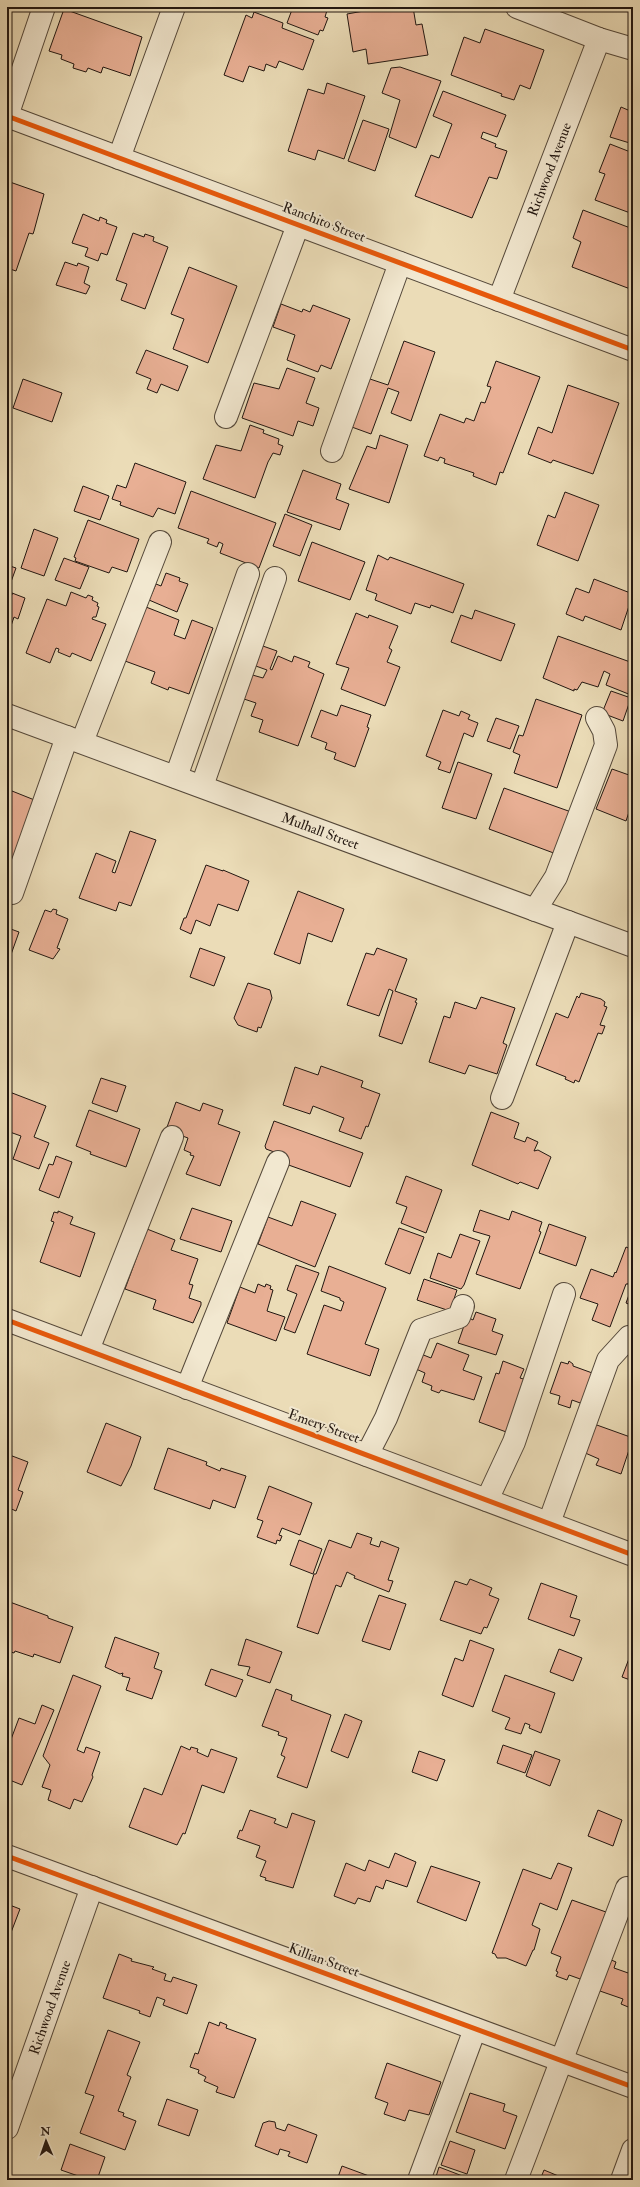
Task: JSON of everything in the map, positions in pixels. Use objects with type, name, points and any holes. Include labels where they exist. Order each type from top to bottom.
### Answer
[{"type":"street","points":[[7,116],[44,7]]},
{"type":"street","points":[[119,158],[174,7]]},
{"type":"street","points":[[517,7],[599,38],[633,49]]},
{"type":"street","name":"Richwood Avenue","points":[[499,300],[599,38]]},
{"type":"street","name":"Ranchito Street","points":[[7,116],[633,350]]},
{"type":"street","points":[[226,417],[298,225]]},
{"type":"street","points":[[332,451],[400,263]]},
{"type":"street","points":[[12,893],[75,740],[160,542]]},
{"type":"street","points":[[176,777],[248,574]]},
{"type":"street","points":[[202,786],[274,578]]},
{"type":"street","name":"Mulhall Street","points":[[7,714],[633,946]]},
{"type":"street","points":[[535,910],[556,877],[606,745],[604,731],[597,718]]},
{"type":"street","points":[[502,1098],[568,922]]},
{"type":"street","points":[[88,1350],[172,1137]]},
{"type":"street","points":[[187,1388],[278,1162]]},
{"type":"street","points":[[487,1500],[514,1442],[564,1294]]},
{"type":"street","points":[[367,1455],[386,1418],[421,1330],[459,1317],[463,1306]]},
{"type":"street","name":"Emery Street","points":[[7,1320],[633,1555]]},
{"type":"street","points":[[549,1523],[608,1360],[629,1337]]},
{"type":"street","name":"Killian Street","points":[[7,1856],[633,2087]]},
{"type":"street","name":"Richwood Avenue","points":[[7,2128],[92,1887]]},
{"type":"street","points":[[516,2180],[628,1888]]},
{"type":"street","points":[[419,2180],[475,2029]]},
{"type":"street","points":[[622,2180],[633,2150]]},
{"type":"building","points":[[293,7],[328,7],[325,17],[328,18],[323,31],[320,30],[318,35],[287,23]]},
{"type":"building","points":[[386,7],[413,7],[416,25],[422,24],[428,55],[368,64],[366,49],[353,52],[347,14]]},
{"type":"building","points":[[64,9],[142,37],[130,76],[103,67],[101,73],[88,68],[86,72],[73,68],[74,64],[61,59],[62,55],[49,51]]},
{"type":"building","points":[[254,12],[283,23],[282,28],[314,40],[303,70],[279,61],[276,68],[266,64],[264,71],[249,66],[243,82],[224,75],[246,15],[252,18]]},
{"type":"building","points":[[485,29],[544,50],[530,89],[520,85],[514,100],[451,75],[464,37],[480,43]]},
{"type":"building","points":[[400,67],[441,81],[416,148],[389,137],[400,100],[382,93],[391,68]]},
{"type":"building","points":[[327,83],[365,96],[344,159],[318,150],[315,160],[288,151],[308,89],[324,94]]},
{"type":"building","points":[[443,91],[506,115],[497,137],[483,132],[481,138],[496,144],[495,147],[507,151],[497,179],[489,177],[472,218],[415,196],[431,155],[439,158],[452,124],[433,116]]},
{"type":"building","points":[[633,98],[633,144],[610,137],[621,107],[628,110]]},
{"type":"building","points":[[363,120],[389,129],[375,171],[348,161]]},
{"type":"building","points":[[610,144],[633,153],[633,214],[595,200],[605,174],[599,172]]},
{"type":"building","points":[[7,181],[44,194],[33,234],[29,233],[16,271],[7,268]]},
{"type":"building","points":[[583,210],[633,229],[633,290],[572,267],[581,242],[573,238]]},
{"type":"building","points":[[83,214],[99,221],[100,217],[107,220],[106,223],[117,227],[107,255],[101,253],[98,261],[85,256],[88,248],[72,243]]},
{"type":"building","points":[[133,233],[144,237],[145,234],[154,237],[153,241],[168,247],[145,309],[121,300],[127,284],[116,280]]},
{"type":"building","points":[[65,262],[77,266],[78,263],[89,267],[84,283],[90,286],[86,294],[56,285]]},
{"type":"building","points":[[189,267],[237,286],[208,363],[173,349],[184,319],[171,314]]},
{"type":"building","points":[[281,304],[302,312],[303,309],[310,312],[313,305],[350,319],[331,369],[321,365],[318,372],[287,360],[295,335],[273,327]]},
{"type":"building","points":[[404,341],[435,352],[411,421],[391,413],[399,392],[388,388],[371,434],[349,426],[367,378],[388,385]]},
{"type":"building","points":[[146,350],[188,366],[178,391],[161,384],[157,393],[147,389],[151,379],[136,373]]},
{"type":"building","points":[[496,361],[540,377],[503,473],[500,472],[496,485],[473,476],[474,473],[444,463],[445,459],[440,457],[438,461],[424,456],[440,414],[464,423],[466,418],[474,421],[481,402],[485,403],[491,387],[487,386]]},
{"type":"building","points":[[287,368],[315,378],[306,403],[319,408],[313,426],[298,421],[293,436],[242,418],[254,383],[279,389]]},
{"type":"building","points":[[23,379],[62,393],[52,422],[13,408]]},
{"type":"building","points":[[568,385],[619,403],[593,474],[553,460],[551,463],[528,454],[538,427],[552,433]]},
{"type":"building","points":[[250,425],[264,430],[263,433],[279,439],[278,444],[283,446],[280,455],[273,453],[268,462],[255,498],[203,479],[216,445],[241,451]]},
{"type":"building","points":[[380,435],[408,445],[389,503],[349,489],[367,446],[376,449]]},
{"type":"building","points":[[135,463],[186,482],[175,514],[158,508],[153,517],[120,505],[121,502],[112,499],[117,485],[126,488]]},
{"type":"building","points":[[303,470],[341,484],[336,499],[349,504],[340,530],[287,512]]},
{"type":"building","points":[[83,486],[109,496],[100,520],[74,511]]},
{"type":"building","points":[[191,491],[276,523],[259,568],[220,553],[223,544],[219,542],[217,547],[207,543],[209,539],[178,528]]},
{"type":"building","points":[[565,492],[599,505],[578,561],[537,545],[548,515],[555,518]]},
{"type":"building","points":[[285,514],[312,525],[300,556],[273,546]]},
{"type":"building","points":[[88,520],[139,539],[127,572],[112,567],[109,573],[75,561],[76,558],[74,557]]},
{"type":"building","points":[[34,529],[58,538],[44,576],[21,568]]},
{"type":"building","points":[[312,542],[365,562],[350,600],[298,581]]},
{"type":"building","points":[[378,555],[388,560],[390,557],[464,584],[453,613],[431,605],[430,608],[415,603],[411,614],[375,600],[377,594],[366,590]]},
{"type":"building","points":[[64,558],[89,567],[80,589],[55,580]]},
{"type":"building","points":[[7,565],[16,568],[7,593]]},
{"type":"building","points":[[166,573],[180,578],[179,581],[188,584],[177,612],[149,600],[156,584],[161,586]]},
{"type":"building","points":[[594,579],[633,594],[621,630],[585,616],[583,621],[566,614],[576,588],[589,593]]},
{"type":"building","points":[[71,592],[86,598],[88,595],[93,597],[92,600],[98,603],[97,606],[99,607],[96,617],[93,617],[92,619],[106,624],[91,661],[72,653],[70,657],[58,652],[59,649],[56,648],[50,663],[26,653],[47,599],[66,606]]},
{"type":"building","points":[[12,593],[25,598],[18,619],[14,617],[11,626],[7,624],[7,594],[12,595]]},
{"type":"building","points":[[146,607],[179,620],[174,635],[185,639],[192,620],[213,628],[189,694],[169,687],[168,690],[151,683],[155,672],[125,661]]},
{"type":"building","points":[[475,610],[515,624],[501,661],[451,642],[461,615],[472,619]]},
{"type":"building","points":[[356,613],[368,618],[369,615],[398,626],[389,648],[392,650],[387,662],[400,667],[385,706],[341,689],[349,668],[336,664]]},
{"type":"building","points":[[558,636],[633,663],[631,695],[606,685],[610,674],[604,671],[598,687],[582,682],[577,690],[574,689],[574,691],[543,678]]},
{"type":"building","points":[[260,645],[277,651],[270,669],[272,670],[278,656],[292,662],[294,656],[310,662],[308,667],[324,674],[298,746],[259,732],[263,720],[251,716],[256,703],[241,698],[249,674],[263,678],[267,670],[253,665]]},
{"type":"building","points":[[611,691],[631,698],[623,721],[602,713]]},
{"type":"building","points":[[536,699],[582,715],[557,788],[514,773],[520,755],[513,752],[519,735],[523,736]]},
{"type":"building","points":[[341,705],[371,715],[367,727],[369,728],[355,767],[334,759],[336,753],[325,749],[327,743],[311,737],[321,710],[337,716]]},
{"type":"building","points":[[443,710],[459,716],[461,711],[470,715],[468,719],[478,723],[473,737],[464,733],[450,773],[438,769],[441,762],[426,756]]},
{"type":"building","points":[[496,718],[519,726],[510,749],[487,741]]},
{"type":"building","points":[[458,762],[492,774],[476,819],[442,808]]},
{"type":"building","points":[[633,764],[633,813],[629,812],[626,821],[596,809],[612,769],[629,775]]},
{"type":"building","points":[[504,788],[574,813],[559,855],[489,829]]},
{"type":"building","points":[[7,789],[37,801],[7,875]]},
{"type":"building","points":[[130,831],[156,840],[131,906],[119,902],[116,911],[79,898],[96,853],[116,861],[112,872],[115,873]]},
{"type":"building","points":[[206,865],[223,870],[249,881],[238,911],[218,904],[210,926],[196,920],[191,934],[180,929],[184,918],[186,918]]},
{"type":"building","points":[[298,891],[344,909],[332,942],[308,933],[300,964],[274,954]]},
{"type":"building","points":[[53,909],[57,910],[56,914],[68,919],[57,948],[60,949],[53,959],[29,950],[45,910],[51,912]]},
{"type":"building","points":[[7,922],[10,923],[8,928],[19,932],[8,963]]},
{"type":"building","points":[[200,948],[225,957],[214,986],[190,977]]},
{"type":"building","points":[[377,948],[407,959],[395,991],[417,999],[415,1002],[417,1003],[402,1044],[379,1036],[393,991],[389,989],[379,1016],[347,1005],[366,953],[374,955]]},
{"type":"building","points":[[248,983],[270,990],[272,998],[261,1028],[258,1027],[257,1032],[238,1025],[234,1018]]},
{"type":"building","points":[[581,993],[601,999],[605,1002],[604,1006],[607,1007],[600,1025],[605,1026],[602,1034],[598,1033],[579,1082],[575,1080],[574,1083],[565,1079],[566,1077],[536,1065],[556,1013],[568,1018],[577,996],[579,998]]},
{"type":"building","points":[[481,997],[515,1008],[503,1043],[507,1045],[497,1074],[469,1065],[465,1074],[429,1062],[444,1016],[450,1018],[455,1002],[476,1009]]},
{"type":"building","points":[[321,1066],[363,1081],[361,1087],[380,1094],[368,1127],[366,1126],[361,1139],[339,1131],[344,1118],[313,1106],[310,1114],[283,1105],[295,1067],[318,1075]]},
{"type":"building","points":[[101,1078],[126,1086],[117,1112],[92,1103]]},
{"type":"building","points":[[7,1091],[46,1106],[34,1137],[49,1143],[39,1169],[13,1159],[21,1136],[7,1131]]},
{"type":"building","points":[[176,1102],[200,1111],[203,1103],[223,1110],[218,1124],[240,1132],[220,1186],[186,1174],[194,1156],[190,1155],[191,1153],[184,1150],[188,1138],[166,1130]]},
{"type":"building","points":[[89,1110],[140,1129],[126,1167],[90,1154],[91,1152],[76,1146]]},
{"type":"building","points":[[491,1112],[519,1123],[514,1138],[525,1142],[527,1137],[538,1142],[534,1151],[538,1150],[551,1157],[538,1189],[520,1182],[518,1184],[472,1165]]},
{"type":"building","points":[[274,1121],[363,1153],[350,1187],[283,1163],[285,1156],[266,1149],[265,1146]]},
{"type":"building","points":[[56,1156],[72,1162],[59,1198],[39,1190],[49,1164],[53,1165]]},
{"type":"building","points":[[406,1176],[442,1190],[426,1233],[401,1223],[407,1207],[396,1203]]},
{"type":"building","points":[[301,1201],[336,1214],[315,1267],[258,1244],[268,1217],[292,1226]]},
{"type":"building","points":[[192,1208],[232,1221],[221,1252],[180,1239]]},
{"type":"building","points":[[480,1210],[509,1220],[512,1211],[542,1222],[539,1231],[541,1232],[520,1289],[476,1274],[490,1236],[473,1231]]},
{"type":"building","points":[[58,1211],[73,1217],[70,1224],[95,1233],[80,1277],[40,1262],[54,1222],[51,1221],[54,1212],[58,1213]]},
{"type":"building","points":[[549,1224],[586,1237],[576,1266],[539,1253]]},
{"type":"building","points":[[399,1228],[424,1237],[410,1274],[385,1264]]},
{"type":"building","points":[[147,1229],[175,1240],[171,1250],[198,1259],[189,1284],[193,1285],[189,1298],[201,1302],[193,1323],[153,1309],[156,1300],[125,1289]]},
{"type":"building","points":[[460,1234],[480,1241],[464,1285],[461,1289],[430,1278],[438,1253],[451,1258]]},
{"type":"building","points":[[626,1247],[633,1250],[633,1270],[628,1284],[626,1284],[610,1327],[592,1320],[598,1304],[580,1298],[591,1269],[613,1277]]},
{"type":"building","points":[[296,1265],[319,1273],[295,1333],[284,1329],[297,1294],[287,1290]]},
{"type":"building","points":[[329,1266],[386,1288],[365,1344],[379,1349],[370,1376],[307,1354],[324,1305],[341,1311],[344,1302],[340,1300],[340,1298],[321,1291]]},
{"type":"building","points":[[424,1279],[457,1290],[450,1311],[417,1300]]},
{"type":"building","points":[[258,1284],[265,1287],[266,1284],[271,1286],[270,1289],[273,1290],[267,1311],[285,1317],[276,1341],[227,1323],[240,1287],[255,1293]]},
{"type":"building","points":[[633,1284],[633,1306],[626,1303]]},
{"type":"building","points":[[476,1312],[496,1319],[492,1331],[503,1335],[496,1355],[458,1343],[467,1317],[473,1320]]},
{"type":"building","points":[[437,1343],[469,1355],[463,1370],[482,1377],[474,1400],[441,1390],[439,1393],[431,1390],[432,1386],[422,1382],[425,1373],[416,1369],[421,1354],[431,1358]]},
{"type":"building","points":[[503,1361],[524,1369],[520,1378],[527,1380],[509,1433],[479,1422],[496,1373],[499,1374]]},
{"type":"building","points":[[569,1361],[573,1364],[573,1366],[595,1374],[583,1404],[572,1400],[570,1408],[558,1404],[560,1396],[550,1393],[561,1362],[568,1364]]},
{"type":"building","points":[[106,1423],[141,1437],[131,1466],[121,1486],[87,1472]]},
{"type":"building","points":[[594,1424],[633,1438],[621,1474],[596,1465],[599,1459],[583,1452]]},
{"type":"building","points":[[168,1448],[207,1462],[206,1465],[220,1471],[221,1468],[246,1476],[235,1508],[213,1500],[210,1509],[154,1489]]},
{"type":"building","points":[[7,1454],[28,1462],[18,1490],[23,1492],[16,1511],[7,1507]]},
{"type":"building","points":[[269,1486],[312,1503],[300,1535],[282,1528],[279,1535],[282,1536],[280,1541],[277,1540],[276,1544],[257,1537],[263,1521],[257,1519]]},
{"type":"building","points":[[357,1533],[372,1538],[370,1544],[379,1547],[381,1541],[399,1548],[388,1580],[393,1581],[389,1592],[354,1578],[355,1576],[347,1572],[341,1587],[336,1585],[318,1634],[297,1627],[314,1574],[316,1574],[329,1540],[351,1548]]},
{"type":"building","points":[[299,1540],[322,1549],[313,1574],[290,1565]]},
{"type":"building","points":[[470,1579],[492,1588],[489,1595],[499,1599],[487,1628],[484,1627],[481,1634],[440,1620],[455,1581],[467,1585]]},
{"type":"building","points":[[541,1583],[577,1596],[570,1617],[580,1620],[574,1636],[528,1619]]},
{"type":"building","points":[[379,1595],[406,1604],[390,1650],[362,1641]]},
{"type":"building","points":[[7,1601],[73,1627],[60,1663],[34,1654],[33,1657],[15,1651],[14,1653],[8,1651]]},
{"type":"building","points":[[115,1637],[159,1653],[154,1668],[162,1671],[152,1699],[126,1690],[130,1678],[122,1676],[123,1673],[120,1674],[105,1667]]},
{"type":"building","points":[[246,1639],[282,1652],[270,1683],[247,1675],[250,1667],[238,1665]]},
{"type":"building","points":[[470,1640],[494,1649],[473,1707],[442,1695],[455,1658],[463,1661]]},
{"type":"building","points":[[633,1648],[633,1681],[622,1677]]},
{"type":"building","points":[[559,1649],[582,1658],[573,1681],[550,1672]]},
{"type":"building","points":[[211,1669],[243,1680],[236,1697],[205,1685]]},
{"type":"building","points":[[73,1675],[101,1686],[77,1750],[84,1753],[86,1747],[100,1752],[92,1775],[93,1777],[82,1802],[74,1799],[70,1809],[48,1800],[51,1790],[42,1787],[50,1765],[43,1756]]},
{"type":"building","points":[[505,1675],[555,1693],[541,1733],[529,1728],[530,1725],[525,1723],[521,1734],[505,1729],[510,1718],[492,1711]]},
{"type":"building","points":[[276,1689],[292,1695],[291,1700],[331,1715],[307,1788],[277,1777],[285,1757],[281,1755],[287,1738],[278,1735],[279,1732],[262,1726]]},
{"type":"building","points":[[42,1705],[54,1710],[22,1785],[7,1779],[10,1774],[7,1773],[7,1750],[19,1718],[35,1724]]},
{"type":"building","points":[[345,1714],[362,1721],[348,1758],[331,1751]]},
{"type":"building","points":[[503,1745],[532,1755],[525,1773],[497,1763]]},
{"type":"building","points":[[181,1746],[190,1750],[191,1747],[198,1749],[197,1752],[208,1757],[211,1749],[237,1758],[224,1793],[202,1785],[185,1834],[183,1833],[177,1845],[129,1827],[144,1788],[162,1795]]},
{"type":"building","points":[[419,1751],[445,1760],[437,1781],[412,1772]]},
{"type":"building","points":[[535,1751],[560,1760],[550,1786],[526,1776]]},
{"type":"building","points":[[250,1810],[276,1819],[274,1823],[287,1828],[292,1813],[315,1821],[293,1888],[265,1880],[266,1878],[260,1876],[266,1861],[256,1857],[260,1846],[237,1838],[240,1830],[242,1831]]},
{"type":"building","points":[[598,1810],[622,1820],[613,1846],[588,1836]]},
{"type":"building","points":[[395,1853],[416,1862],[407,1887],[386,1880],[383,1889],[376,1886],[370,1902],[358,1898],[355,1904],[334,1896],[346,1863],[365,1871],[369,1860],[389,1868]]},
{"type":"building","points":[[558,1863],[572,1868],[557,1910],[540,1903],[532,1925],[540,1929],[534,1950],[526,1966],[506,1958],[497,1958],[495,1954],[492,1953],[523,1869],[551,1879]]},
{"type":"building","points":[[431,1866],[480,1882],[466,1921],[417,1902]]},
{"type":"building","points":[[572,1900],[606,1912],[583,1980],[569,1975],[567,1980],[556,1976],[558,1972],[556,1971],[561,1957],[551,1953]]},
{"type":"building","points":[[7,1904],[20,1909],[7,1943]]},
{"type":"building","points":[[119,1954],[132,1959],[131,1961],[154,1967],[152,1969],[166,1974],[164,1980],[171,1982],[173,1977],[197,1985],[187,2014],[163,2005],[165,2000],[157,1997],[150,2017],[139,2013],[140,2011],[103,1998]]},
{"type":"building","points":[[609,1959],[616,1962],[614,1968],[631,1974],[633,1968],[633,2009],[621,2004],[623,1999],[597,1990]]},
{"type":"building","points":[[209,2022],[219,2026],[220,2022],[227,2025],[226,2028],[256,2039],[234,2098],[216,2092],[218,2087],[204,2081],[206,2077],[198,2073],[199,2070],[190,2067],[195,2053],[198,2054]]},
{"type":"building","points":[[108,2030],[140,2042],[127,2075],[131,2077],[118,2111],[124,2113],[123,2116],[136,2121],[125,2150],[80,2133],[94,2096],[85,2093]]},
{"type":"building","points":[[387,2063],[441,2082],[429,2115],[409,2110],[405,2121],[384,2114],[388,2103],[375,2098]]},
{"type":"building","points":[[470,2093],[505,2104],[503,2111],[517,2116],[505,2149],[456,2132]]},
{"type":"building","points":[[167,2099],[198,2110],[189,2136],[158,2125]]},
{"type":"building","points":[[269,2121],[275,2122],[276,2128],[285,2131],[288,2124],[317,2135],[307,2163],[288,2156],[290,2152],[280,2149],[278,2155],[255,2146],[263,2123]]},
{"type":"building","points":[[450,2141],[475,2150],[467,2174],[441,2165]]},
{"type":"building","points":[[70,2144],[105,2157],[97,2180],[84,2180],[84,2178],[61,2170]]},
{"type":"building","points":[[342,2166],[369,2176],[367,2180],[337,2180]]},
{"type":"building","points":[[439,2167],[473,2180],[435,2180]]},
{"type":"building","points":[[544,2170],[568,2180],[540,2180]]},
{"type":"cycle path","points":[[7,116],[633,350]]},
{"type":"cycle path","points":[[7,1320],[633,1555]]},
{"type":"cycle path","points":[[7,1856],[633,2087]]}]
